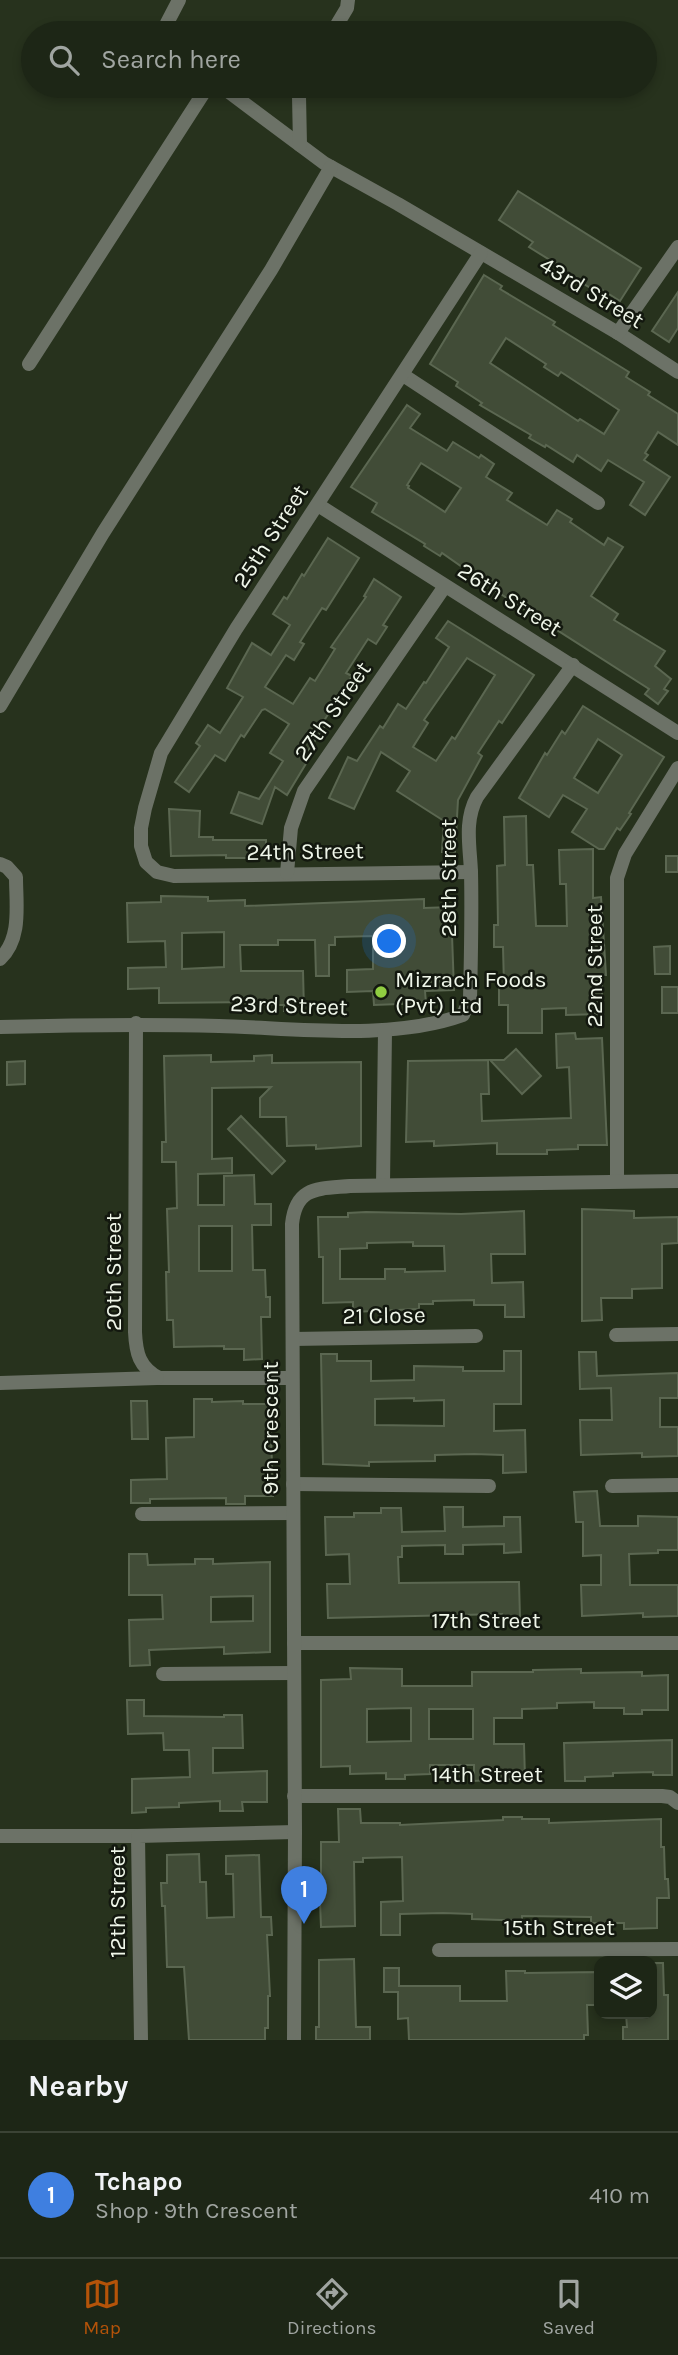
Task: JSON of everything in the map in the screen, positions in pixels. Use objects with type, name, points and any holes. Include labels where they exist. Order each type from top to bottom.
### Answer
[{"type":"street","points":[[168,21],[178,0]]},
{"type":"street","points":[[339,21],[347,8],[348,0]]},
{"type":"street","points":[[29,364],[200,98]]},
{"type":"street","name":"43rd Street","points":[[237,98],[331,167],[618,333],[678,372]]},
{"type":"street","points":[[299,98],[300,145]]},
{"type":"street","points":[[0,706],[103,533],[271,270],[331,167]]},
{"type":"street","points":[[618,333],[678,247]]},
{"type":"street","name":"25th Street","points":[[146,862],[141,846],[141,828],[155,769],[162,752],[236,629],[481,253]]},
{"type":"street","points":[[402,375],[598,503]]},
{"type":"street","name":"26th Street","points":[[318,505],[678,733]]},
{"type":"street","name":"27th Street","points":[[287,873],[291,828],[304,791],[445,586]]},
{"type":"street","name":"28th Street","points":[[470,999],[471,872],[468,823],[471,809],[573,665]]},
{"type":"street","name":"22nd Street","points":[[617,1181],[617,878],[625,854],[678,768]]},
{"type":"street","name":"24th Street","points":[[146,862],[157,872],[174,876],[471,872]]},
{"type":"street","points":[[0,864],[16,877],[16,900],[14,937],[7,952],[0,959]]},
{"type":"street","name":"23rd Street","points":[[0,1027],[136,1023],[385,1031],[443,1022],[463,1015],[470,999]]},
{"type":"street","name":"20th Street","points":[[136,1023],[136,1346],[139,1360],[146,1371],[159,1378]]},
{"type":"street","points":[[383,1184],[385,1031]]},
{"type":"street","name":"9th Crescent","points":[[294,2040],[296,1832],[292,1224],[298,1201],[317,1189],[383,1184],[678,1181]]},
{"type":"street","points":[[616,1335],[678,1334]]},
{"type":"street","name":"21 Close","points":[[293,1339],[475,1335]]},
{"type":"street","points":[[0,1383],[159,1378],[292,1378]]},
{"type":"street","points":[[293,1485],[489,1486]]},
{"type":"street","points":[[612,1486],[678,1485]]},
{"type":"street","points":[[142,1514],[293,1513]]},
{"type":"street","name":"17th Street","points":[[295,1643],[678,1643]]},
{"type":"street","points":[[163,1674],[294,1673]]},
{"type":"street","name":"14th Street","points":[[295,1796],[662,1796],[670,1797],[678,1803]]},
{"type":"street","name":"12th Street","points":[[141,2040],[138,1836],[296,1832]]},
{"type":"street","points":[[0,1836],[138,1836]]},
{"type":"street","name":"15th Street","points":[[439,1950],[678,1949]]},
{"type":"building","points":[[518,191],[641,268],[620,301],[596,286],[594,290],[552,265],[553,262],[529,247],[533,242],[499,220]]},
{"type":"building","points":[[484,275],[502,286],[500,289],[555,322],[553,325],[629,372],[626,377],[678,414],[678,445],[658,432],[645,453],[648,455],[644,460],[670,477],[645,515],[630,505],[644,482],[608,460],[601,471],[577,455],[573,462],[546,445],[545,447],[529,438],[531,435],[480,405],[482,403],[456,386],[458,382],[430,364]],"holes":[[[506,338],[546,364],[544,367],[558,376],[561,372],[619,410],[604,434],[580,419],[578,421],[490,363]]]},
{"type":"building","points":[[678,292],[678,328],[669,342],[652,331]]},
{"type":"building","points":[[407,405],[420,414],[410,428],[447,451],[453,442],[494,464],[486,477],[512,493],[507,500],[547,525],[557,510],[604,545],[608,538],[623,547],[591,596],[618,614],[614,620],[665,651],[655,666],[671,679],[664,689],[668,691],[658,704],[645,694],[649,689],[499,593],[442,553],[440,556],[372,512],[377,503],[351,487]],"holes":[[[421,463],[461,488],[445,512],[407,485]]]},
{"type":"building","points":[[328,538],[359,558],[326,610],[322,608],[300,642],[304,644],[294,660],[286,655],[265,687],[293,704],[310,678],[315,681],[335,649],[331,647],[366,597],[364,596],[374,579],[401,597],[383,625],[387,627],[376,644],[368,639],[346,673],[352,676],[322,724],[325,726],[306,754],[310,757],[287,795],[275,787],[262,824],[231,813],[239,792],[259,799],[283,761],[270,753],[289,724],[265,709],[244,737],[241,735],[225,761],[215,755],[189,792],[175,782],[200,746],[196,743],[208,725],[220,733],[243,697],[227,688],[252,643],[271,655],[290,625],[273,614],[284,597],[287,599],[302,574],[304,576]]},
{"type":"building","points":[[448,621],[534,675],[478,753],[482,756],[458,800],[455,852],[442,852],[444,821],[397,791],[410,771],[381,752],[354,809],[329,798],[348,757],[357,761],[398,704],[406,709],[424,682],[426,683],[449,647],[436,638]],"holes":[[[467,658],[495,675],[455,739],[452,737],[436,761],[413,747],[428,723],[424,720]]]},
{"type":"building","points":[[583,706],[664,757],[629,813],[631,814],[620,830],[617,828],[604,849],[599,849],[572,832],[587,809],[563,795],[549,817],[519,798],[545,753],[547,755],[562,731],[565,734]],"holes":[[[598,739],[622,755],[598,793],[574,778]]]},
{"type":"building","points":[[169,809],[200,811],[199,837],[213,837],[213,840],[266,840],[266,858],[226,858],[226,855],[171,856]]},
{"type":"building","points":[[526,816],[527,865],[533,865],[536,926],[567,926],[566,884],[560,884],[559,850],[593,849],[593,898],[601,897],[606,975],[602,975],[602,1014],[566,1015],[566,1008],[542,1009],[542,1033],[508,1033],[508,1005],[499,1005],[499,986],[504,986],[503,947],[494,947],[494,925],[498,925],[497,866],[505,865],[504,817]]},
{"type":"building","points":[[666,856],[678,856],[678,872],[666,872]]},
{"type":"building","points":[[161,896],[208,897],[208,901],[245,900],[245,906],[424,899],[424,908],[451,907],[454,990],[425,991],[426,1003],[374,1005],[373,991],[347,992],[347,970],[373,969],[373,936],[335,937],[335,945],[329,945],[329,976],[316,976],[315,940],[278,940],[278,945],[240,945],[241,971],[303,971],[304,1011],[284,1011],[284,1005],[256,1005],[256,1002],[159,1003],[159,988],[128,989],[128,968],[166,967],[165,941],[128,942],[127,903],[161,902]],"holes":[[[224,932],[224,967],[182,969],[182,933]]]},
{"type":"building","points":[[670,946],[670,974],[655,974],[654,947]]},
{"type":"building","points":[[662,987],[678,987],[678,1013],[662,1013]]},
{"type":"building","points":[[575,1033],[576,1039],[602,1038],[607,1145],[578,1145],[578,1149],[547,1150],[547,1154],[497,1154],[497,1143],[434,1146],[434,1141],[406,1142],[408,1061],[488,1060],[489,1094],[481,1094],[482,1121],[571,1118],[569,1067],[557,1068],[556,1034]]},
{"type":"building","points":[[516,1049],[541,1076],[522,1094],[490,1060],[504,1060]]},
{"type":"building","points":[[211,1055],[211,1062],[254,1061],[254,1056],[272,1055],[272,1063],[361,1062],[361,1146],[316,1149],[316,1145],[287,1146],[286,1117],[260,1117],[260,1098],[271,1087],[212,1088],[212,1159],[232,1158],[232,1173],[198,1174],[198,1205],[224,1205],[224,1176],[254,1175],[255,1204],[271,1204],[271,1225],[252,1225],[253,1270],[265,1270],[266,1297],[270,1297],[270,1317],[261,1317],[262,1359],[244,1360],[244,1349],[224,1349],[224,1346],[174,1347],[173,1320],[167,1320],[166,1272],[169,1272],[167,1209],[177,1208],[176,1162],[162,1162],[162,1142],[166,1142],[164,1056]],"holes":[[[199,1226],[232,1226],[232,1271],[199,1271]]]},
{"type":"building","points":[[25,1061],[25,1084],[7,1085],[7,1062]]},
{"type":"building","points":[[241,1116],[285,1161],[272,1174],[228,1129]]},
{"type":"building","points":[[582,1209],[634,1211],[634,1218],[678,1217],[678,1243],[662,1244],[662,1288],[632,1289],[632,1298],[601,1298],[602,1320],[582,1321]]},
{"type":"building","points":[[524,1211],[525,1254],[491,1254],[492,1283],[523,1282],[524,1317],[505,1317],[505,1305],[474,1305],[474,1300],[433,1301],[433,1304],[419,1304],[419,1309],[353,1312],[353,1302],[323,1303],[323,1257],[319,1257],[318,1217],[348,1217],[348,1213],[366,1212],[461,1214]],"holes":[[[413,1242],[413,1246],[444,1246],[445,1271],[405,1272],[405,1269],[385,1269],[385,1279],[340,1279],[340,1249],[367,1248],[367,1243]]]},
{"type":"building","points":[[504,1351],[521,1351],[521,1404],[494,1404],[494,1431],[525,1430],[526,1472],[503,1473],[503,1455],[435,1455],[435,1461],[369,1462],[369,1466],[323,1464],[321,1354],[337,1354],[337,1361],[371,1361],[371,1381],[414,1380],[414,1366],[463,1367],[463,1371],[504,1371]],"holes":[[[414,1398],[414,1401],[444,1400],[444,1426],[375,1425],[375,1399]]]},
{"type":"building","points":[[579,1352],[596,1352],[597,1376],[678,1373],[678,1398],[660,1398],[660,1427],[678,1427],[678,1456],[642,1457],[642,1453],[581,1455],[580,1420],[612,1420],[611,1388],[580,1389]]},
{"type":"building","points":[[194,1399],[270,1404],[273,1496],[245,1496],[245,1504],[226,1504],[226,1498],[150,1499],[150,1503],[131,1503],[131,1480],[167,1479],[166,1438],[194,1437]]},
{"type":"building","points":[[131,1401],[147,1401],[148,1439],[132,1439]]},
{"type":"building","points":[[597,1491],[600,1526],[638,1526],[638,1516],[678,1517],[678,1550],[629,1554],[630,1585],[678,1585],[678,1616],[643,1617],[643,1613],[582,1616],[581,1585],[601,1585],[601,1555],[583,1556],[583,1522],[576,1522],[574,1492]]},
{"type":"building","points":[[444,1507],[463,1507],[463,1527],[504,1526],[504,1517],[520,1517],[521,1552],[504,1553],[504,1544],[463,1545],[463,1554],[445,1554],[445,1545],[402,1546],[402,1557],[398,1557],[399,1583],[519,1582],[520,1618],[502,1618],[502,1614],[328,1618],[327,1584],[350,1584],[349,1554],[326,1555],[325,1517],[354,1517],[354,1513],[381,1513],[381,1508],[401,1508],[402,1532],[445,1531]]},
{"type":"building","points":[[129,1554],[147,1554],[148,1565],[195,1564],[195,1559],[213,1559],[213,1564],[270,1562],[270,1652],[224,1654],[224,1647],[149,1650],[150,1665],[130,1666],[129,1620],[163,1619],[162,1595],[129,1595]],"holes":[[[253,1596],[253,1621],[211,1622],[211,1597]]]},
{"type":"building","points":[[350,1668],[402,1669],[402,1686],[472,1686],[472,1672],[581,1669],[581,1673],[642,1672],[642,1676],[668,1675],[668,1710],[642,1710],[642,1714],[624,1714],[624,1708],[594,1708],[594,1702],[557,1703],[557,1708],[522,1709],[522,1718],[494,1718],[494,1744],[524,1744],[525,1778],[474,1781],[474,1765],[430,1765],[430,1774],[405,1775],[405,1779],[386,1779],[386,1773],[350,1774],[350,1766],[321,1767],[321,1680],[351,1679]],"holes":[[[411,1708],[411,1741],[367,1742],[367,1709]],[[429,1709],[473,1709],[473,1739],[429,1739]]]},
{"type":"building","points":[[127,1700],[144,1700],[144,1716],[242,1715],[243,1748],[213,1748],[213,1773],[267,1771],[267,1802],[242,1802],[243,1811],[220,1811],[220,1801],[179,1803],[179,1807],[146,1808],[146,1812],[132,1813],[132,1779],[190,1777],[189,1750],[164,1750],[163,1733],[128,1734]]},
{"type":"building","points":[[672,1740],[672,1775],[653,1775],[653,1772],[613,1773],[613,1776],[585,1777],[585,1781],[565,1781],[564,1743]]},
{"type":"building","points":[[338,1809],[360,1809],[361,1823],[400,1825],[503,1820],[503,1817],[549,1819],[549,1823],[661,1819],[661,1847],[664,1847],[665,1879],[668,1879],[669,1898],[657,1898],[657,1928],[624,1929],[624,1923],[591,1923],[591,1917],[522,1916],[522,1920],[501,1920],[472,1919],[472,1914],[400,1914],[400,1935],[381,1935],[381,1902],[403,1901],[402,1857],[363,1858],[363,1862],[354,1862],[355,1926],[321,1927],[321,1842],[339,1842]]},
{"type":"building","points":[[199,1854],[200,1882],[206,1882],[207,1918],[234,1917],[233,1874],[226,1874],[226,1856],[259,1855],[261,1917],[271,1917],[272,1935],[267,1935],[270,1996],[265,2040],[189,2040],[184,1967],[167,1967],[165,1906],[162,1906],[161,1883],[167,1883],[167,1855]]},
{"type":"building","points":[[354,1959],[356,2027],[370,2027],[370,2040],[316,2040],[316,2027],[319,2027],[319,1960]]},
{"type":"building","points":[[657,1963],[663,1963],[664,1995],[668,1995],[668,2040],[623,2040],[623,2027],[627,2027],[626,2019],[657,2019]]},
{"type":"building","points":[[384,1968],[399,1968],[399,1986],[460,1986],[460,2001],[507,2001],[506,1971],[594,1972],[594,2005],[587,2005],[588,2035],[584,2035],[584,2040],[409,2040],[408,2018],[398,2019],[398,1992],[384,1992]]},
{"type":"place","name":"Mizrach Foods (Pvt) Ltd","points":[[381,992]]},
{"type":"place","name":"Tchapo","points":[[304,1924]]}]
